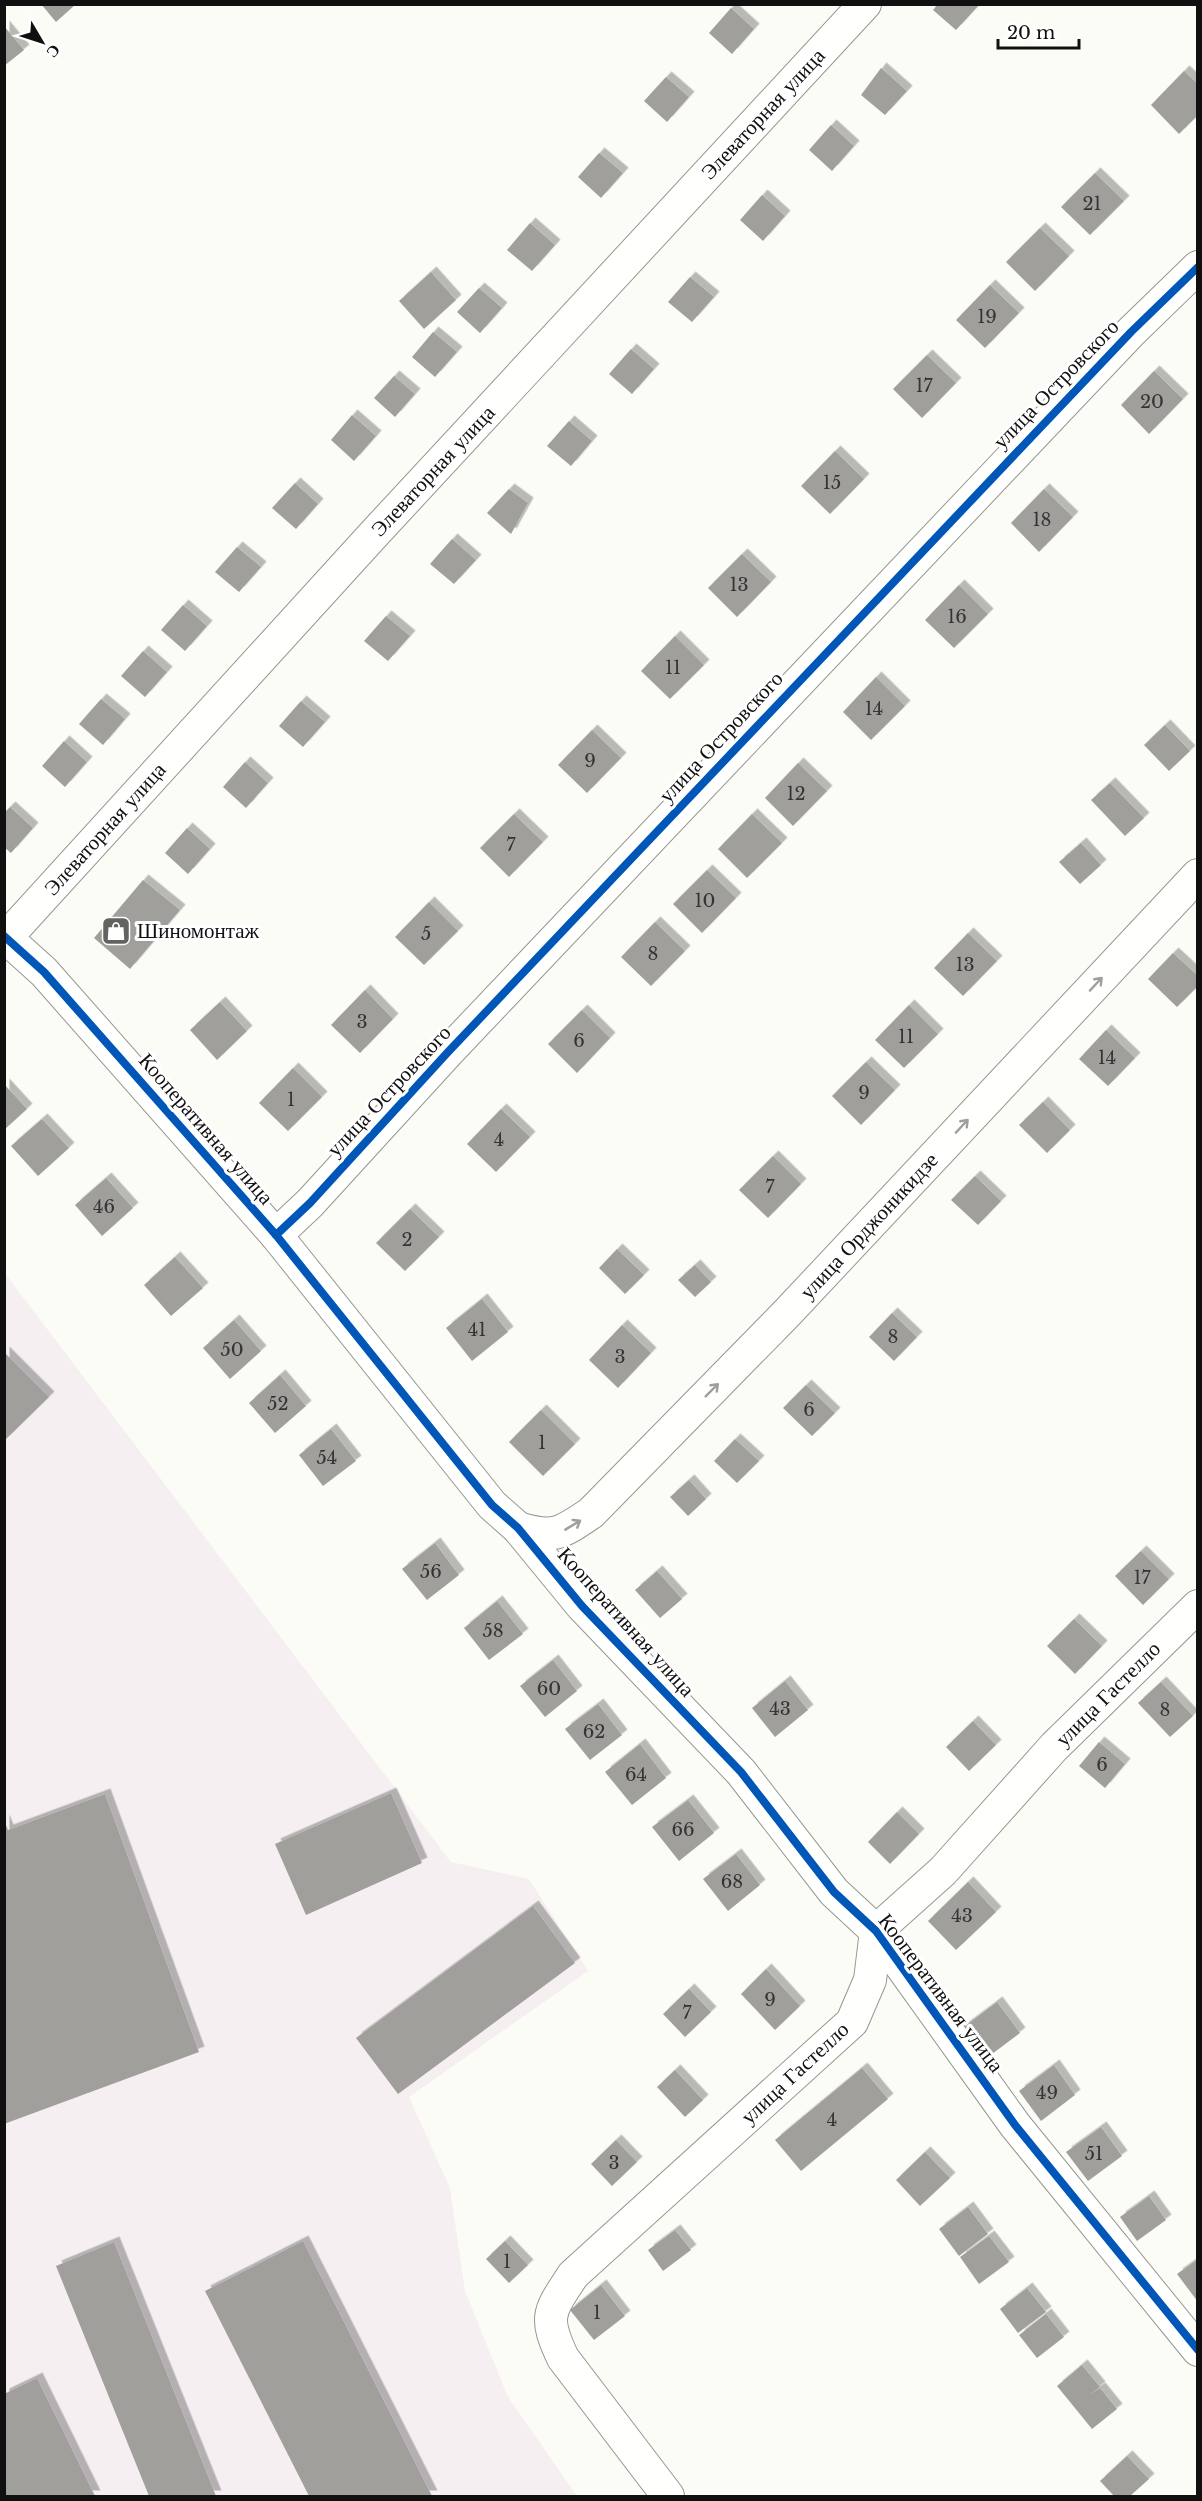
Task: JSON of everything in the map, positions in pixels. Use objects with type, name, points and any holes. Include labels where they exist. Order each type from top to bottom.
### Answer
[{"type":"street","name":"Элеваторная улица","points":[[5,938],[366,543],[865,4]]},
{"type":"street","name":"улица Островского","points":[[276,1235],[310,1203],[448,1052],[1131,332],[1197,267]]},
{"type":"street","name":"улица Орджоникидзе","points":[[518,1528],[544,1536],[568,1529],[591,1513],[788,1312],[1197,875]]},
{"type":"street","name":"Кооперативная улица","points":[[5,938],[44,972],[276,1235],[492,1505],[518,1528],[582,1606],[741,1772],[834,1892],[876,1931],[1016,2125],[1197,2350]]},
{"type":"street","name":"улица Гастелло","points":[[668,2496],[563,2358],[553,2336],[551,2310],[573,2275],[852,2022],[870,1980],[876,1931],[943,1871],[1054,1747],[1197,1606]]},
{"type":"shaded area","points":[[4,1272],[451,1862],[529,1879],[588,1971],[409,2097],[450,2188],[465,2291],[508,2397],[577,2496],[5,2496]]},
{"type":"building","points":[[41,4],[76,4],[56,22]]},
{"type":"building","points":[[937,5],[978,6],[956,30],[933,10]]},
{"type":"building","points":[[731,8],[754,29],[732,54],[709,33]]},
{"type":"building","points":[[4,26],[24,50],[4,66]]},
{"type":"building","points":[[881,68],[907,91],[885,115],[861,95]]},
{"type":"building","points":[[1184,71],[1198,84],[1198,115],[1179,134],[1151,105]]},
{"type":"building","points":[[666,77],[689,97],[667,122],[644,101]]},
{"type":"building","points":[[831,125],[854,146],[832,171],[809,150]]},
{"type":"building","points":[[599,153],[623,173],[601,198],[578,177]]},
{"type":"building","points":[[1095,173],[1124,201],[1090,235],[1061,207]]},
{"type":"building","points":[[762,195],[785,216],[763,241],[740,220]]},
{"type":"building","points":[[530,223],[555,245],[532,271],[507,250]]},
{"type":"building","points":[[1040,228],[1069,256],[1035,291],[1006,262]]},
{"type":"building","points":[[431,272],[456,300],[424,329],[399,301]]},
{"type":"building","points":[[690,277],[714,297],[692,322],[668,302]]},
{"type":"building","points":[[990,285],[1019,313],[985,348],[956,320]]},
{"type":"building","points":[[479,288],[502,308],[480,333],[457,312]]},
{"type":"building","points":[[433,332],[457,352],[435,377],[412,357]]},
{"type":"building","points":[[631,349],[654,369],[632,394],[609,374]]},
{"type":"building","points":[[927,355],[956,383],[922,418],[893,389]]},
{"type":"building","points":[[1154,371],[1183,399],[1149,434],[1121,405]]},
{"type":"building","points":[[394,376],[415,394],[395,417],[374,398]]},
{"type":"building","points":[[352,415],[376,436],[354,461],[331,440]]},
{"type":"building","points":[[569,421],[592,441],[571,466],[547,446]]},
{"type":"building","points":[[835,451],[864,479],[830,514],[801,486]]},
{"type":"building","points":[[295,483],[318,504],[296,529],[272,508]]},
{"type":"building","points":[[509,489],[528,503],[511,534],[487,513]]},
{"type":"building","points":[[1044,489],[1073,517],[1039,552],[1011,523]]},
{"type":"building","points":[[452,539],[476,560],[454,584],[430,564]]},
{"type":"building","points":[[237,547],[261,567],[239,592],[215,572]]},
{"type":"building","points":[[742,554],[771,582],[737,617],[708,588]]},
{"type":"building","points":[[959,585],[988,614],[954,648],[925,620]]},
{"type":"building","points":[[183,605],[207,626],[185,651],[161,630]]},
{"type":"building","points":[[386,616],[410,636],[388,661],[364,641]]},
{"type":"building","points":[[675,636],[704,665],[670,699],[641,671]]},
{"type":"building","points":[[143,651],[167,672],[145,697],[121,676]]},
{"type":"building","points":[[876,677],[905,706],[871,740],[843,712]]},
{"type":"building","points":[[101,699],[125,719],[103,745],[79,724]]},
{"type":"building","points":[[301,701],[325,722],[303,747],[279,726]]},
{"type":"building","points":[[1165,725],[1190,751],[1169,771],[1144,745]]},
{"type":"building","points":[[592,730],[621,758],[587,793],[558,765]]},
{"type":"building","points":[[64,741],[87,762],[65,787],[42,766]]},
{"type":"building","points":[[245,762],[268,783],[246,808],[223,787]]},
{"type":"building","points":[[798,763],[827,791],[793,826],[765,798]]},
{"type":"building","points":[[1110,783],[1144,818],[1125,836],[1091,800]]},
{"type":"building","points":[[10,807],[33,828],[11,853],[4,847],[4,813]]},
{"type":"building","points":[[514,814],[543,842],[509,877],[480,848]]},
{"type":"building","points":[[752,814],[782,843],[747,878],[718,849]]},
{"type":"building","points":[[187,828],[210,849],[188,874],[165,853]]},
{"type":"building","points":[[1081,843],[1101,865],[1080,884],[1059,862]]},
{"type":"building","points":[[707,870],[736,898],[702,933],[673,904]]},
{"type":"building","points":[[143,880],[180,910],[130,969],[94,938]]},
{"type":"building","points":[[429,902],[458,931],[424,965],[395,937]]},
{"type":"building","points":[[655,922],[685,951],[651,986],[621,957]]},
{"type":"building","points":[[968,933],[997,961],[963,996],[934,968]]},
{"type":"building","points":[[1173,953],[1198,976],[1198,986],[1177,1007],[1148,979]]},
{"type":"building","points":[[365,990],[393,1019],[360,1053],[331,1025]]},
{"type":"building","points":[[220,1002],[247,1031],[217,1060],[190,1030]]},
{"type":"building","points":[[909,1005],[938,1034],[904,1068],[875,1040]]},
{"type":"building","points":[[582,1010],[610,1038],[577,1073],[548,1044]]},
{"type":"building","points":[[1106,1030],[1135,1058],[1108,1086],[1079,1059]]},
{"type":"building","points":[[866,1062],[895,1090],[861,1125],[832,1096]]},
{"type":"building","points":[[293,1068],[322,1097],[288,1131],[259,1103]]},
{"type":"building","points":[[4,1084],[27,1109],[4,1130]]},
{"type":"building","points":[[1043,1102],[1070,1130],[1047,1153],[1019,1125]]},
{"type":"building","points":[[501,1109],[530,1137],[496,1172],[467,1144]]},
{"type":"building","points":[[42,1119],[69,1148],[38,1176],[11,1146]]},
{"type":"building","points":[[773,1156],[801,1184],[768,1218],[739,1190]]},
{"type":"building","points":[[975,1176],[1001,1201],[978,1225],[951,1200]]},
{"type":"building","points":[[106,1178],[133,1208],[102,1236],[75,1205]]},
{"type":"building","points":[[410,1209],[439,1237],[405,1271],[376,1243]]},
{"type":"building","points":[[617,1249],[644,1275],[625,1294],[599,1268]]},
{"type":"building","points":[[175,1257],[203,1288],[171,1316],[144,1285]]},
{"type":"building","points":[[695,1265],[711,1282],[695,1297],[678,1280]]},
{"type":"building","points":[[482,1299],[508,1332],[472,1361],[446,1328]]},
{"type":"building","points":[[892,1313],[917,1337],[894,1361],[869,1337]]},
{"type":"building","points":[[234,1320],[261,1351],[230,1379],[203,1348]]},
{"type":"building","points":[[622,1325],[651,1353],[618,1388],[589,1360]]},
{"type":"building","points":[[4,1352],[49,1397],[4,1441]]},
{"type":"building","points":[[280,1375],[306,1406],[275,1433],[249,1403]]},
{"type":"building","points":[[806,1385],[835,1413],[812,1436],[783,1408]]},
{"type":"building","points":[[541,1410],[575,1444],[543,1476],[509,1442]]},
{"type":"building","points":[[331,1429],[356,1461],[323,1486],[299,1455]]},
{"type":"building","points":[[735,1439],[759,1461],[737,1483],[714,1461]]},
{"type":"building","points":[[689,1480],[706,1499],[688,1516],[670,1497]]},
{"type":"building","points":[[435,1543],[459,1575],[427,1600],[402,1569]]},
{"type":"building","points":[[1141,1551],[1169,1579],[1143,1605],[1115,1576]]},
{"type":"building","points":[[657,1571],[682,1599],[660,1618],[635,1590]]},
{"type":"building","points":[[497,1601],[523,1634],[489,1660],[464,1628]]},
{"type":"building","points":[[1074,1619],[1102,1646],[1075,1674],[1047,1646]]},
{"type":"building","points":[[553,1660],[577,1691],[545,1717],[520,1686]]},
{"type":"building","points":[[785,1681],[808,1710],[775,1737],[752,1708]]},
{"type":"building","points":[[1161,1682],[1193,1716],[1170,1737],[1138,1703]]},
{"type":"building","points":[[598,1704],[622,1735],[590,1760],[565,1729]]},
{"type":"building","points":[[973,1721],[996,1745],[969,1771],[946,1747]]},
{"type":"building","points":[[1099,1742],[1125,1764],[1105,1788],[1079,1766]]},
{"type":"building","points":[[640,1744],[666,1778],[632,1805],[605,1772]]},
{"type":"building","points":[[391,1793],[422,1863],[306,1915],[275,1844]]},
{"type":"building","points":[[105,1794],[199,2052],[4,2124],[4,1820],[8,1830]]},
{"type":"building","points":[[688,1800],[714,1833],[679,1861],[652,1827]]},
{"type":"building","points":[[897,1812],[919,1834],[890,1864],[868,1842]]},
{"type":"building","points":[[736,1854],[760,1885],[728,1911],[703,1879]]},
{"type":"building","points":[[968,1882],[996,1912],[956,1950],[928,1921]]},
{"type":"building","points":[[533,1906],[575,1963],[398,2094],[356,2038]]},
{"type":"building","points":[[766,1969],[800,2006],[775,2030],[741,1994]]},
{"type":"building","points":[[689,1989],[711,2012],[685,2037],[663,2014]]},
{"type":"building","points":[[997,2002],[1020,2033],[984,2060],[961,2029]]},
{"type":"building","points":[[1054,2065],[1075,2095],[1041,2121],[1019,2091]]},
{"type":"building","points":[[862,2068],[888,2099],[801,2171],[775,2140]]},
{"type":"building","points":[[675,2070],[703,2100],[685,2117],[657,2087]]},
{"type":"building","points":[[1101,2127],[1122,2156],[1088,2181],[1066,2152]]},
{"type":"building","points":[[616,2140],[637,2162],[612,2186],[591,2164]]},
{"type":"building","points":[[925,2152],[950,2178],[920,2206],[896,2180]]},
{"type":"building","points":[[1149,2196],[1166,2220],[1137,2241],[1120,2217]]},
{"type":"building","points":[[968,2207],[988,2234],[959,2256],[939,2229]]},
{"type":"building","points":[[675,2230],[691,2250],[663,2271],[648,2250]]},
{"type":"building","points":[[989,2236],[1009,2262],[979,2284],[960,2257]]},
{"type":"building","points":[[303,2241],[432,2496],[309,2496],[205,2291]]},
{"type":"building","points":[[505,2241],[528,2265],[509,2283],[486,2259]]},
{"type":"building","points":[[114,2242],[216,2496],[149,2496],[56,2266]]},
{"type":"building","points":[[1198,2259],[1198,2302],[1177,2274]]},
{"type":"building","points":[[601,2285],[625,2316],[594,2340],[570,2310]]},
{"type":"building","points":[[1027,2288],[1046,2312],[1018,2333],[1000,2309]]},
{"type":"building","points":[[1046,2314],[1064,2337],[1037,2358],[1019,2335]]},
{"type":"building","points":[[1082,2365],[1100,2387],[1088,2396],[1100,2388],[1117,2409],[1092,2429],[1057,2386]]},
{"type":"building","points":[[37,2378],[95,2496],[4,2496],[4,2394]]},
{"type":"building","points":[[1127,2456],[1149,2479],[1130,2496],[1114,2496],[1100,2481]]},
{"type":"cycle path","points":[[276,1235],[310,1203],[448,1052],[1131,332],[1198,267]]},
{"type":"cycle path","points":[[4,936],[44,972],[276,1235],[492,1505],[518,1528],[582,1606],[741,1772],[834,1892],[876,1931],[1015,2125],[1198,2350]]},
{"type":"place","name":"Шиномонтаж","points":[[116,931]]}]
